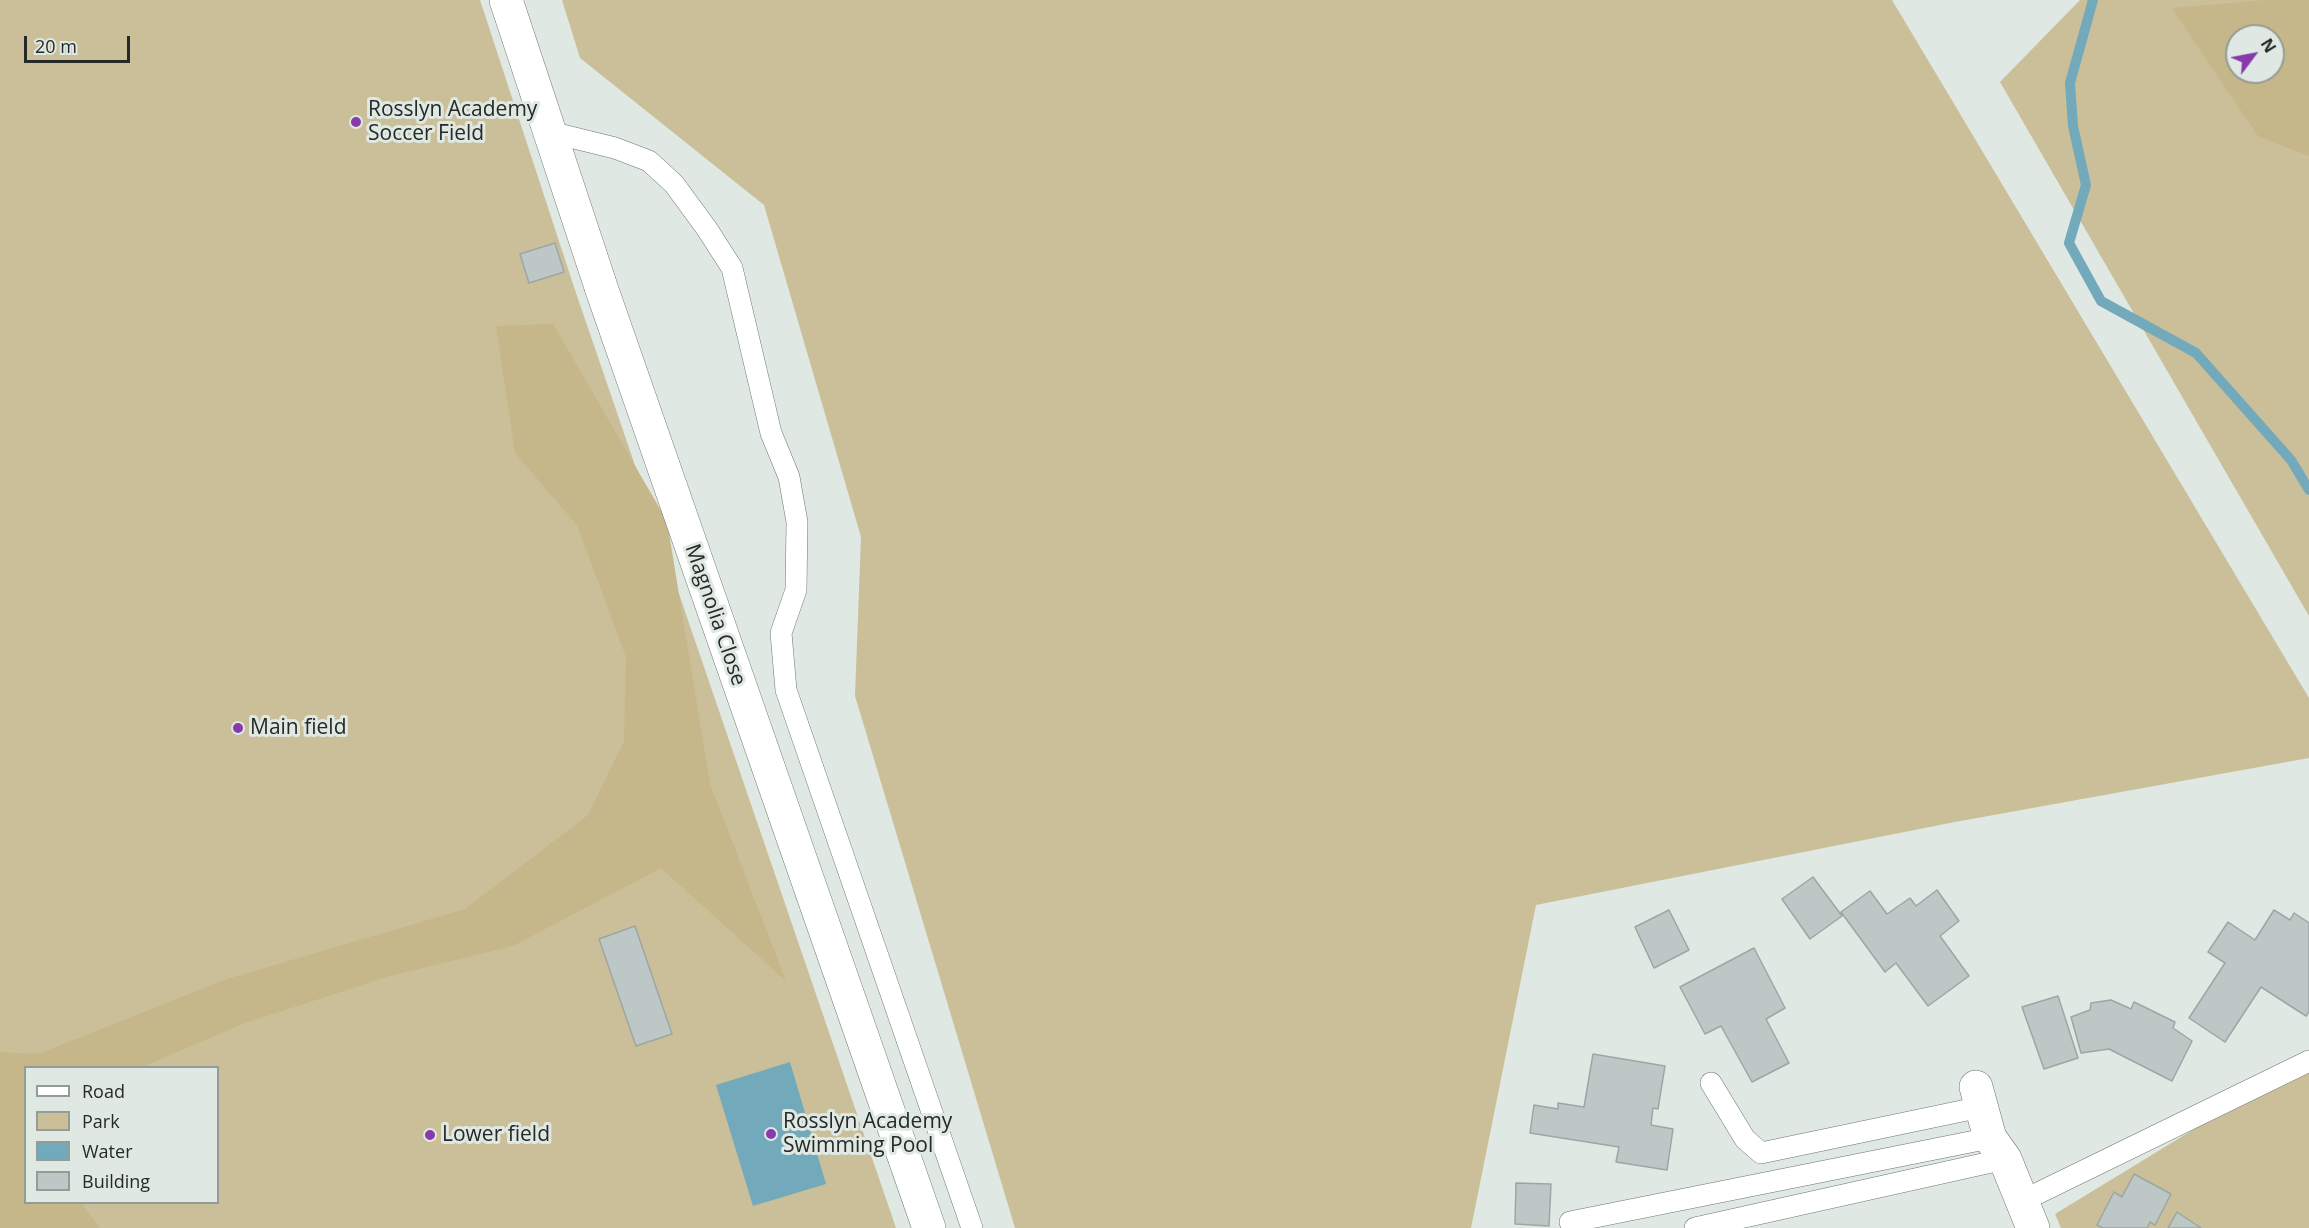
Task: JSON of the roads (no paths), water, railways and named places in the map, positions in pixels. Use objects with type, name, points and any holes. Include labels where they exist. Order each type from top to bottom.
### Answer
[{"type":"street","name":"Magnolia Close","points":[[506,0],[610,313],[929,1228]]},
{"type":"street","points":[[1988,1123],[2028,1214]]},
{"type":"lane","points":[[550,132],[615,148],[649,161],[674,184],[732,268],[771,433],[789,477],[797,522],[796,590],[781,633],[786,690],[972,1228]]},
{"type":"lane","points":[[2028,1214],[2309,1061]]},
{"type":"lane","points":[[1711,1083],[1745,1139],[1761,1153],[1988,1123]]},
{"type":"lane","points":[[1570,1222],[1988,1123]]},
{"type":"lane","points":[[1695,1228],[1988,1123]]},
{"type":"water","name":"Rosslyn Academy Swimming Pool","points":[[790,1062],[826,1184],[753,1206],[716,1085]]},
{"type":"waterway","points":[[2093,0],[2070,83],[2073,126],[2086,185],[2069,243],[2101,301],[2196,353],[2291,460],[2309,490]]},
{"type":"place","name":"Rosslyn Academy Soccer Field","points":[[356,122]]},
{"type":"place","name":"Main field","points":[[238,728]]},
{"type":"place","name":"Rosslyn Academy Swimming Pool","points":[[771,1134]]},
{"type":"place","name":"Lower field","points":[[430,1135]]}]
